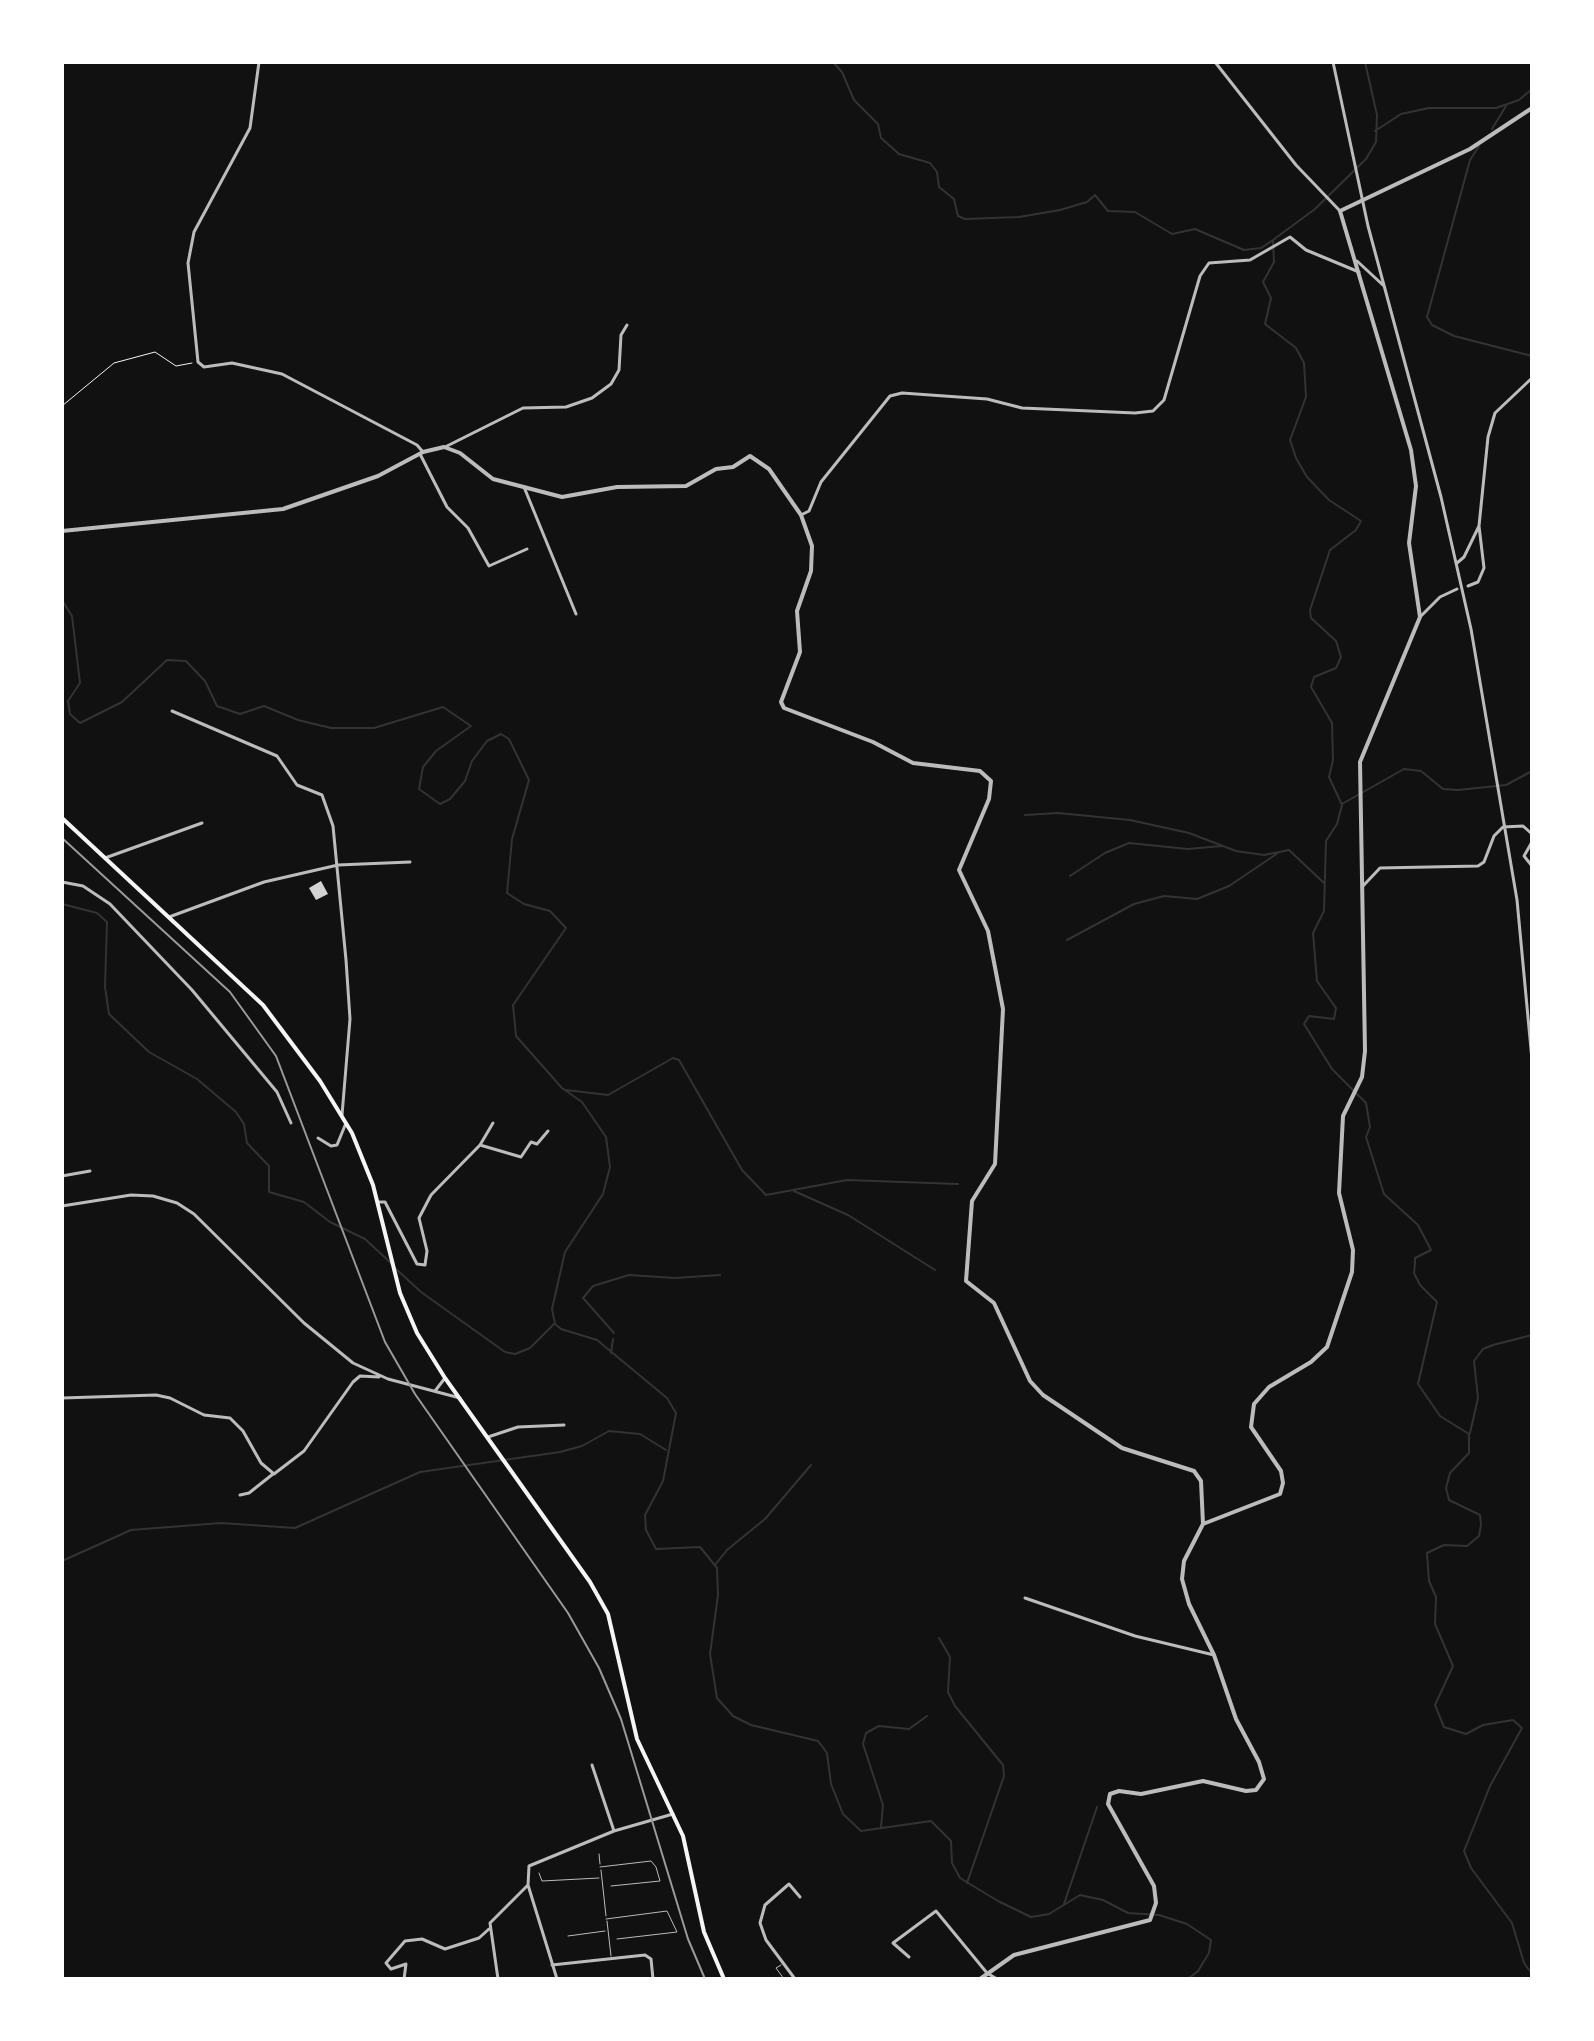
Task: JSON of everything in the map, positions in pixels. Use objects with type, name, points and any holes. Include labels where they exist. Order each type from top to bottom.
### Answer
[{"type":"main road","points":[[62,818],[263,1005],[282,1027],[342,1115],[379,1202],[400,1293],[417,1333],[453,1390],[590,1582],[608,1614],[637,1739],[675,1814],[687,1851],[704,1932],[724,1979]]},
{"type":"street","points":[[259,62],[250,128],[194,232],[188,263],[198,362],[204,367],[232,363],[282,374],[417,445],[447,507],[468,528],[489,566],[527,549]]},
{"type":"street","points":[[1215,62],[1296,165],[1340,211],[1357,261],[1415,471],[1409,543],[1420,617]]},
{"type":"street","points":[[1333,62],[1368,226],[1457,563],[1509,848],[1532,1060]]},
{"type":"street","points":[[1340,211],[1470,149],[1532,108]]},
{"type":"street","points":[[801,515],[809,511],[821,482],[882,405],[897,393],[987,399],[1022,408],[1135,413],[1153,411],[1164,400],[1204,267],[1217,260],[1250,260],[1293,238],[1306,250],[1360,272]]},
{"type":"street","points":[[1357,261],[1384,286]]},
{"type":"street","points":[[62,531],[283,509],[378,476],[421,453],[444,447],[523,408],[566,407],[592,398],[611,384],[619,370],[621,335],[627,325]]},
{"type":"street","points":[[1468,586],[1478,582],[1484,568],[1479,526],[1490,425],[1504,400],[1532,378]]},
{"type":"street","points":[[444,447],[460,453],[493,479],[562,497],[617,487],[679,487],[716,469],[733,467],[750,456],[777,479],[801,515],[813,553],[811,571],[797,611],[800,652],[781,702],[784,708],[873,742],[913,763],[980,771],[988,776],[992,786],[959,870],[988,931],[1003,1009],[995,1164],[972,1201],[966,1281],[994,1303],[1030,1381],[1043,1395],[1122,1448],[1194,1471],[1201,1481],[1203,1524],[1184,1561],[1182,1579],[1189,1604],[1214,1655],[1236,1719],[1264,1779],[1256,1790],[1246,1791],[1203,1781],[1141,1794],[1119,1791],[1110,1794],[1108,1804],[1149,1876],[1156,1903],[1152,1917],[1148,1922],[1014,1955],[980,1979]]},
{"type":"street","points":[[524,487],[576,614]]},
{"type":"street","points":[[1457,563],[1479,526]]},
{"type":"street","points":[[1203,1524],[1276,1497],[1282,1489],[1281,1471],[1254,1436],[1251,1414],[1254,1404],[1269,1387],[1311,1362],[1327,1347],[1348,1285],[1353,1250],[1339,1193],[1345,1108],[1362,1077],[1365,1051],[1359,780],[1363,750],[1420,617],[1440,597],[1457,589]]},
{"type":"street","points":[[172,711],[277,756],[297,785],[322,795],[333,826],[338,865],[350,1019],[342,1115]]},
{"type":"street","points":[[105,858],[202,823]]},
{"type":"street","points":[[1361,887],[1380,868],[1478,866],[1503,827],[1523,826],[1532,834]]},
{"type":"street","points":[[1532,842],[1524,856],[1532,866]]},
{"type":"street","points":[[169,917],[264,882],[338,865],[410,862]]},
{"type":"street","points":[[62,882],[83,886],[110,904],[192,990],[277,1092],[291,1123]]},
{"type":"street","points":[[318,1138],[331,1146],[337,1145],[345,1134],[346,1123]]},
{"type":"street","points":[[379,1202],[385,1202],[395,1226],[422,1267],[427,1251],[419,1218],[431,1195],[480,1145],[493,1123]]},
{"type":"street","points":[[480,1145],[521,1157],[531,1142],[537,1144],[548,1131]]},
{"type":"street","points":[[62,1176],[90,1171]]},
{"type":"street","points":[[62,1206],[131,1195],[153,1196],[177,1203],[194,1214],[330,1346],[353,1363],[383,1377],[460,1398]]},
{"type":"street","points":[[240,1495],[249,1493],[304,1451],[360,1376],[383,1377]]},
{"type":"street","points":[[433,1391],[445,1378]]},
{"type":"street","points":[[433,1391],[453,1390]]},
{"type":"street","points":[[62,1398],[158,1395],[204,1415],[230,1418],[243,1431],[261,1463],[274,1474]]},
{"type":"street","points":[[488,1437],[518,1427],[564,1425]]},
{"type":"street","points":[[1025,1598],[1135,1636],[1214,1655]]},
{"type":"street","points":[[592,1765],[614,1831]]},
{"type":"street","points":[[557,1979],[528,1885],[527,1870],[533,1862],[614,1831],[675,1814]]},
{"type":"street","points":[[795,1979],[762,1932],[761,1913],[770,1899],[789,1884],[800,1897]]},
{"type":"street","points":[[498,1979],[490,1923],[528,1885]]},
{"type":"street","points":[[909,1957],[893,1943],[936,1911],[987,1973],[997,1979]]},
{"type":"street","points":[[404,1979],[406,1964],[388,1968],[387,1959],[408,1940],[428,1941],[445,1949],[453,1948],[479,1938],[489,1929]]},
{"type":"street","points":[[552,1965],[645,1955],[651,1959],[653,1979]]},
{"type":"lane","points":[[599,1854],[611,1958]]},
{"type":"lane","points":[[600,1867],[651,1861],[660,1881],[611,1886]]},
{"type":"lane","points":[[539,1873],[542,1881],[601,1877]]},
{"type":"lane","points":[[606,1919],[667,1911],[677,1932],[617,1939]]},
{"type":"lane","points":[[568,1936],[608,1931]]},
{"type":"lane","points":[[783,1963],[776,1968],[784,1979]]},
{"type":"path","points":[[62,406],[114,363],[155,352],[176,366],[198,362]]},
{"type":"building","points":[[321,881],[328,894],[316,900],[309,888]]},
{"type":"waterway","points":[[833,62],[842,72],[854,100],[878,124],[881,138],[899,154],[930,163],[937,172],[939,187],[954,199],[958,216],[965,219],[1019,217],[1060,210],[1087,202],[1095,195],[1108,211],[1135,212],[1172,234],[1195,229],[1244,250],[1261,248],[1273,240]]},
{"type":"waterway","points":[[1365,62],[1377,115],[1376,142],[1366,159],[1315,209],[1273,240],[1274,262],[1263,282],[1271,298],[1265,324],[1296,348],[1304,363],[1306,397],[1290,440],[1296,458],[1307,477],[1329,500],[1361,521],[1356,530],[1330,550],[1310,610],[1311,618],[1336,641],[1341,657],[1336,668],[1314,677],[1311,687],[1332,723],[1333,760],[1329,777],[1342,805],[1337,824],[1326,841],[1324,911],[1313,933],[1317,981],[1336,1008],[1334,1019],[1309,1016],[1304,1024],[1332,1069],[1366,1103],[1370,1127],[1366,1137],[1384,1194],[1418,1225],[1431,1250],[1415,1258],[1414,1273],[1420,1285],[1437,1302],[1418,1384],[1440,1416],[1469,1434],[1469,1453],[1450,1473],[1446,1488],[1449,1500],[1480,1515],[1481,1525],[1479,1536],[1467,1546],[1444,1545],[1427,1553],[1429,1581],[1436,1597],[1435,1624],[1453,1666],[1435,1705],[1444,1727],[1466,1734],[1483,1725],[1513,1720],[1522,1728],[1490,1786],[1464,1851],[1471,1868],[1512,1923],[1524,1963],[1532,1974]]},
{"type":"waterway","points":[[1375,131],[1401,114],[1429,108],[1496,108],[1519,100],[1532,89]]},
{"type":"waterway","points":[[1492,129],[1506,106]]},
{"type":"waterway","points":[[1479,146],[1470,160],[1427,317],[1432,325],[1454,336],[1532,356]]},
{"type":"waterway","points":[[62,600],[72,616],[80,683],[68,701],[70,714],[80,723],[122,702],[167,660],[186,661],[205,681],[217,706],[240,714],[264,706],[298,720],[331,728],[374,728],[443,707],[471,726],[436,751],[423,767],[419,789],[440,804],[450,799],[465,781],[472,761],[487,741],[501,734],[509,739],[529,780],[512,839],[507,893],[524,904],[550,911],[566,928],[513,1005],[516,1036],[562,1088],[582,1102],[606,1137],[610,1167],[603,1194],[565,1252],[552,1309],[555,1324],[561,1329],[597,1340],[667,1398],[676,1413],[663,1481],[645,1515],[646,1530],[656,1549],[700,1547],[717,1568],[718,1595],[710,1654],[717,1698],[733,1716],[751,1725],[818,1741],[827,1753],[831,1784],[843,1814],[861,1831],[931,1821],[951,1841],[952,1863],[960,1878],[1031,1917],[1049,1914],[1080,1895],[1103,1900],[1128,1913],[1159,1915],[1187,1924],[1211,1940],[1209,1953],[1198,1971],[1188,1979]]},
{"type":"waterway","points":[[1342,804],[1404,769],[1421,771],[1443,789],[1458,790],[1506,785],[1532,771]]},
{"type":"waterway","points":[[1025,815],[1058,813],[1130,820],[1189,833],[1236,851],[1264,855],[1289,850],[1324,883]]},
{"type":"waterway","points":[[1070,876],[1105,853],[1129,843],[1188,849],[1222,846]]},
{"type":"waterway","points":[[1067,940],[1134,904],[1164,896],[1197,899],[1229,886],[1278,853]]},
{"type":"waterway","points":[[62,904],[97,913],[107,922],[105,987],[109,1014],[149,1052],[197,1079],[236,1112],[244,1124],[247,1143],[269,1166],[269,1192],[304,1202],[330,1222],[365,1239],[392,1264]]},
{"type":"waterway","points":[[566,1090],[608,1095],[673,1058],[679,1060],[742,1170],[766,1195],[847,1180],[958,1184]]},
{"type":"waterway","points":[[794,1191],[848,1215],[935,1270]]},
{"type":"waterway","points":[[396,1269],[421,1292],[505,1352],[515,1354],[530,1348],[554,1324]]},
{"type":"waterway","points":[[614,1333],[583,1298],[593,1286],[629,1275],[675,1278],[720,1275]]},
{"type":"waterway","points":[[1470,1433],[1478,1398],[1474,1361],[1483,1349],[1532,1335]]},
{"type":"waterway","points":[[611,1353],[613,1339]]},
{"type":"waterway","points":[[62,1561],[131,1530],[221,1523],[295,1528],[420,1472],[560,1452],[582,1446],[609,1431],[640,1434],[666,1450]]},
{"type":"waterway","points":[[715,1565],[727,1550],[765,1519],[811,1465]]},
{"type":"waterway","points":[[939,1638],[950,1657],[948,1692],[955,1706],[1003,1765],[1004,1776],[967,1883]]},
{"type":"waterway","points":[[881,1827],[883,1805],[863,1744],[866,1733],[879,1726],[909,1729],[927,1716]]},
{"type":"waterway","points":[[1064,1904],[1097,1807]]},
{"type":"railway","points":[[62,838],[230,992],[276,1056],[385,1342],[415,1394],[568,1613],[599,1668],[621,1719],[688,1939],[705,1979]]}]
